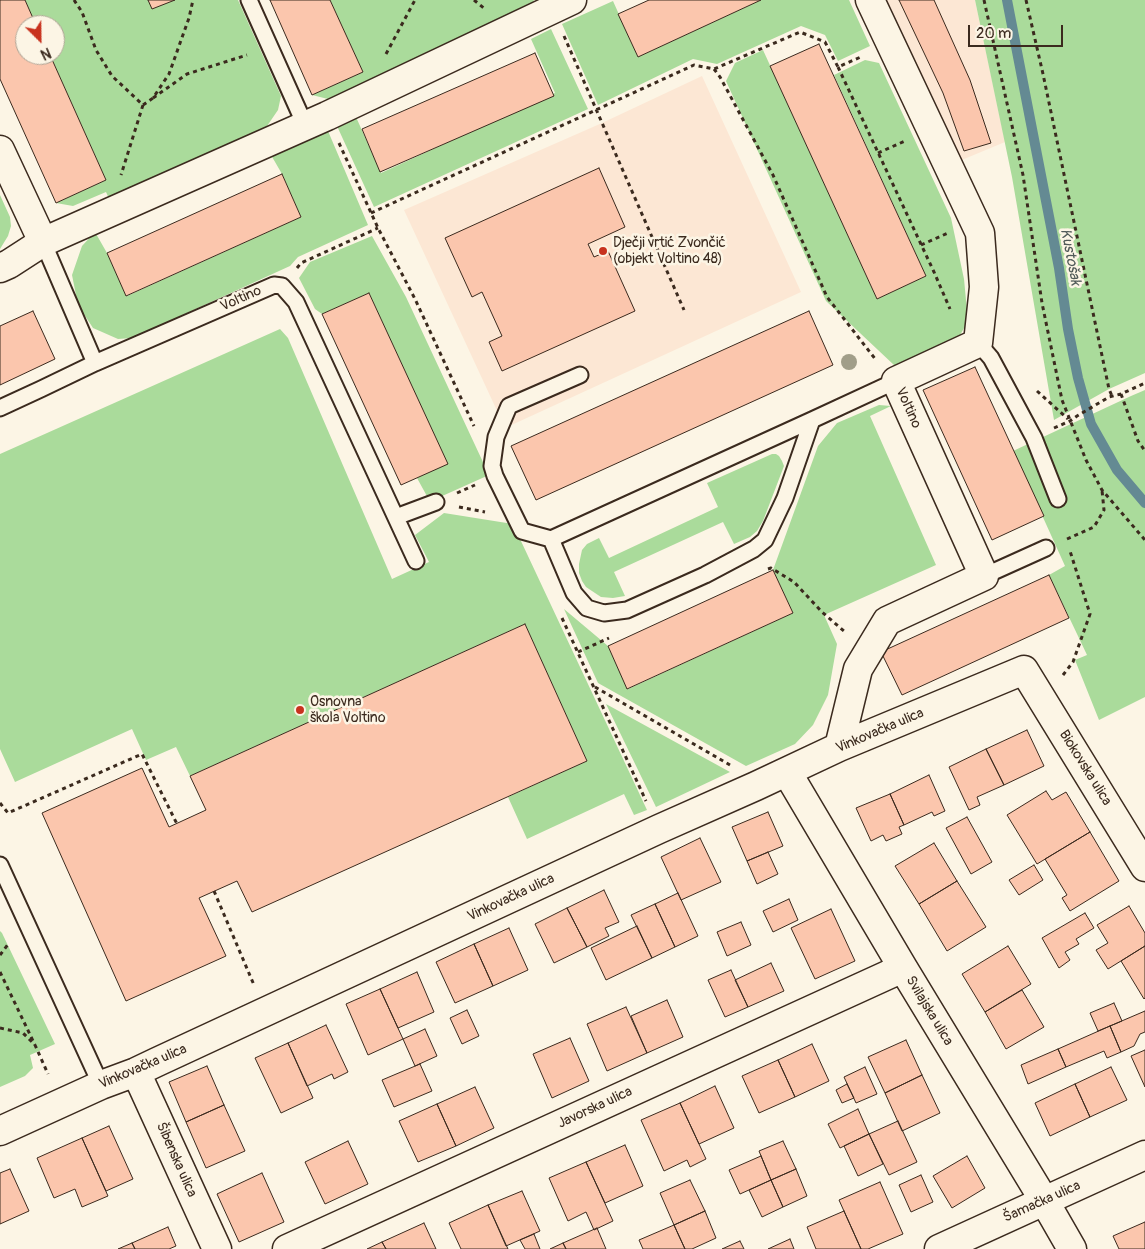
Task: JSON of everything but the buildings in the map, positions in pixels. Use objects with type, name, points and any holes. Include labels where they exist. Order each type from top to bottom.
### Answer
[{"type":"street","points":[[870,0],[980,233],[984,287],[972,346]]},
{"type":"street","points":[[0,268],[43,242],[316,120],[564,3]]},
{"type":"street","points":[[0,150],[43,242]]},
{"type":"street","name":"Voltino","points":[[972,346],[896,381],[984,576]]},
{"type":"street","points":[[839,747],[858,669],[887,620],[984,576]]},
{"type":"street","name":"Biokovska ulica","points":[[1024,670],[1145,867]]},
{"type":"street","name":"Vinkovačka ulica","points":[[0,1131],[101,1085],[136,1072],[839,747],[1024,670]]},
{"type":"street","name":"Svilajska ulica","points":[[788,772],[1072,1249]]},
{"type":"street","name":"Javorska ulica","points":[[287,1249],[903,968]]},
{"type":"street","name":"Šibenska ulica","points":[[136,1072],[217,1249]]},
{"type":"street","name":"Šamačka ulica","points":[[939,1249],[1145,1155]]},
{"type":"lane","points":[[249,0],[270,47],[316,120]]},
{"type":"lane","points":[[43,242],[94,363]]},
{"type":"lane","name":"Voltino","points":[[0,408],[94,363],[274,285],[282,286]]},
{"type":"lane","points":[[282,286],[296,302],[416,561]]},
{"type":"lane","points":[[972,346],[991,358],[1034,438],[1058,499]]},
{"type":"lane","points":[[580,375],[509,406],[496,437],[494,471],[522,531],[551,539],[896,381]]},
{"type":"lane","points":[[551,539],[574,593],[587,608],[604,613],[627,610],[705,575],[754,549],[764,540],[785,498],[812,420]]},
{"type":"lane","points":[[396,517],[436,502]]},
{"type":"lane","points":[[984,576],[1046,548]]},
{"type":"lane","points":[[0,865],[4,886],[101,1085]]},
{"type":"path","points":[[74,0],[82,12],[96,50],[112,76],[143,105]]},
{"type":"path","points":[[153,98],[169,74],[189,18],[193,0]]},
{"type":"path","points":[[384,58],[415,0]]},
{"type":"path","points":[[984,0],[1023,175],[1042,303],[1062,400],[1086,460],[1102,490],[1145,540]]},
{"type":"path","points":[[1026,0],[1110,397]]},
{"type":"path","points":[[564,3],[596,110],[684,310]]},
{"type":"path","points":[[371,212],[694,65],[714,69],[800,32],[825,42],[934,272],[972,346]]},
{"type":"path","points":[[838,67],[891,44]]},
{"type":"path","points":[[120,177],[143,105],[187,74],[270,47]]},
{"type":"path","points":[[714,69],[773,175],[827,297],[882,368],[896,381]]},
{"type":"path","points":[[316,120],[371,212],[415,299],[494,471],[436,502]]},
{"type":"path","points":[[282,286],[301,263],[378,228]]},
{"type":"path","points":[[1070,421],[1110,397],[1145,383]]},
{"type":"path","points":[[1120,394],[1138,441],[1145,451]]},
{"type":"path","points":[[1046,548],[1094,527],[1104,510],[1102,490]]},
{"type":"path","points":[[1058,499],[1067,539]]},
{"type":"path","points":[[436,502],[516,518]]},
{"type":"path","points":[[1042,700],[1073,662],[1090,614],[1070,548]]},
{"type":"path","points":[[771,568],[794,582],[822,612]]},
{"type":"path","points":[[562,617],[647,802]]},
{"type":"path","points":[[593,686],[733,767]]},
{"type":"path","points":[[0,803],[8,813],[142,754],[177,824]]},
{"type":"path","points":[[214,891],[257,993]]},
{"type":"path","points":[[0,972],[48,1074]]},
{"type":"path","points":[[0,1028],[23,1033],[35,1044]]},
{"type":"shaded area","points":[[883,0],[975,0],[1005,142],[957,162]]},
{"type":"shaded area","name":"Dječji vrtić Zvončić (objekt Voltino 48)","points":[[702,76],[801,292],[505,428],[404,210],[602,123]]},
{"type":"green space","points":[[25,0],[238,0],[281,96],[278,110],[265,129],[111,203],[106,192],[73,206],[56,203],[106,180],[54,65],[65,65],[65,15],[32,15]]},
{"type":"green space","points":[[330,0],[534,0],[528,12],[328,99],[312,95],[363,72]]},
{"type":"green space","points":[[761,0],[849,0],[870,46],[838,61],[825,35],[801,26],[717,64],[693,59],[598,105],[562,24],[613,1],[638,57]]},
{"type":"green space","points":[[975,0],[1145,0],[1145,373],[1109,389],[1054,420],[1012,177]]},
{"type":"green space","points":[[551,29],[588,109],[374,207],[337,126],[356,117],[381,173],[555,93],[531,39]]},
{"type":"green space","points":[[763,50],[877,299],[926,276],[834,75],[865,60],[879,63],[951,218],[964,279],[968,321],[959,337],[895,366],[826,301],[726,81],[735,63]]},
{"type":"green space","points":[[328,131],[368,225],[298,257],[290,266],[132,338],[118,339],[93,328],[78,305],[72,275],[82,246],[95,232],[127,296],[301,217],[282,174],[271,155]]},
{"type":"green space","points":[[0,195],[10,217],[11,226],[8,236],[0,249]]},
{"type":"green space","points":[[372,236],[406,297],[489,475],[440,497],[428,498],[417,478],[447,463],[369,293],[322,314],[315,309],[299,278],[310,262]]},
{"type":"green space","points":[[280,329],[288,338],[392,579],[429,562],[415,535],[444,513],[513,524],[647,810],[634,815],[624,794],[527,839],[508,797],[587,761],[525,624],[190,776],[176,747],[146,760],[132,729],[15,782],[0,749],[0,454]]},
{"type":"green space","points":[[1145,390],[1145,697],[1099,720],[1075,660],[1087,655],[1049,575],[1065,566],[1013,451]]},
{"type":"green space","points":[[879,405],[891,406],[870,416],[936,565],[824,615],[837,644],[828,695],[813,725],[795,744],[746,766],[598,683],[564,609],[608,646],[628,689],[793,613],[773,570],[818,446],[837,423]]},
{"type":"green space","points":[[772,454],[779,456],[784,466],[763,521],[757,531],[750,537],[734,544],[723,522],[614,572],[625,596],[601,597],[586,587],[579,573],[579,564],[582,550],[587,544],[599,538],[609,558],[718,507],[707,483]]},
{"type":"green space","points":[[606,704],[730,772],[656,807]]},
{"type":"green space","points":[[0,931],[55,1044],[30,1055],[33,1068],[25,1076],[0,1087]]},
{"type":"waterway","name":"Kustošak","points":[[1007,0],[1059,268],[1068,329],[1078,378],[1091,424],[1117,470],[1145,503]]},
{"type":"place","name":"Dječji vrtić Zvončić (objekt Voltino 48)","points":[[603,251]]},
{"type":"place","name":"Osnovna škola Voltino","points":[[300,710]]}]
